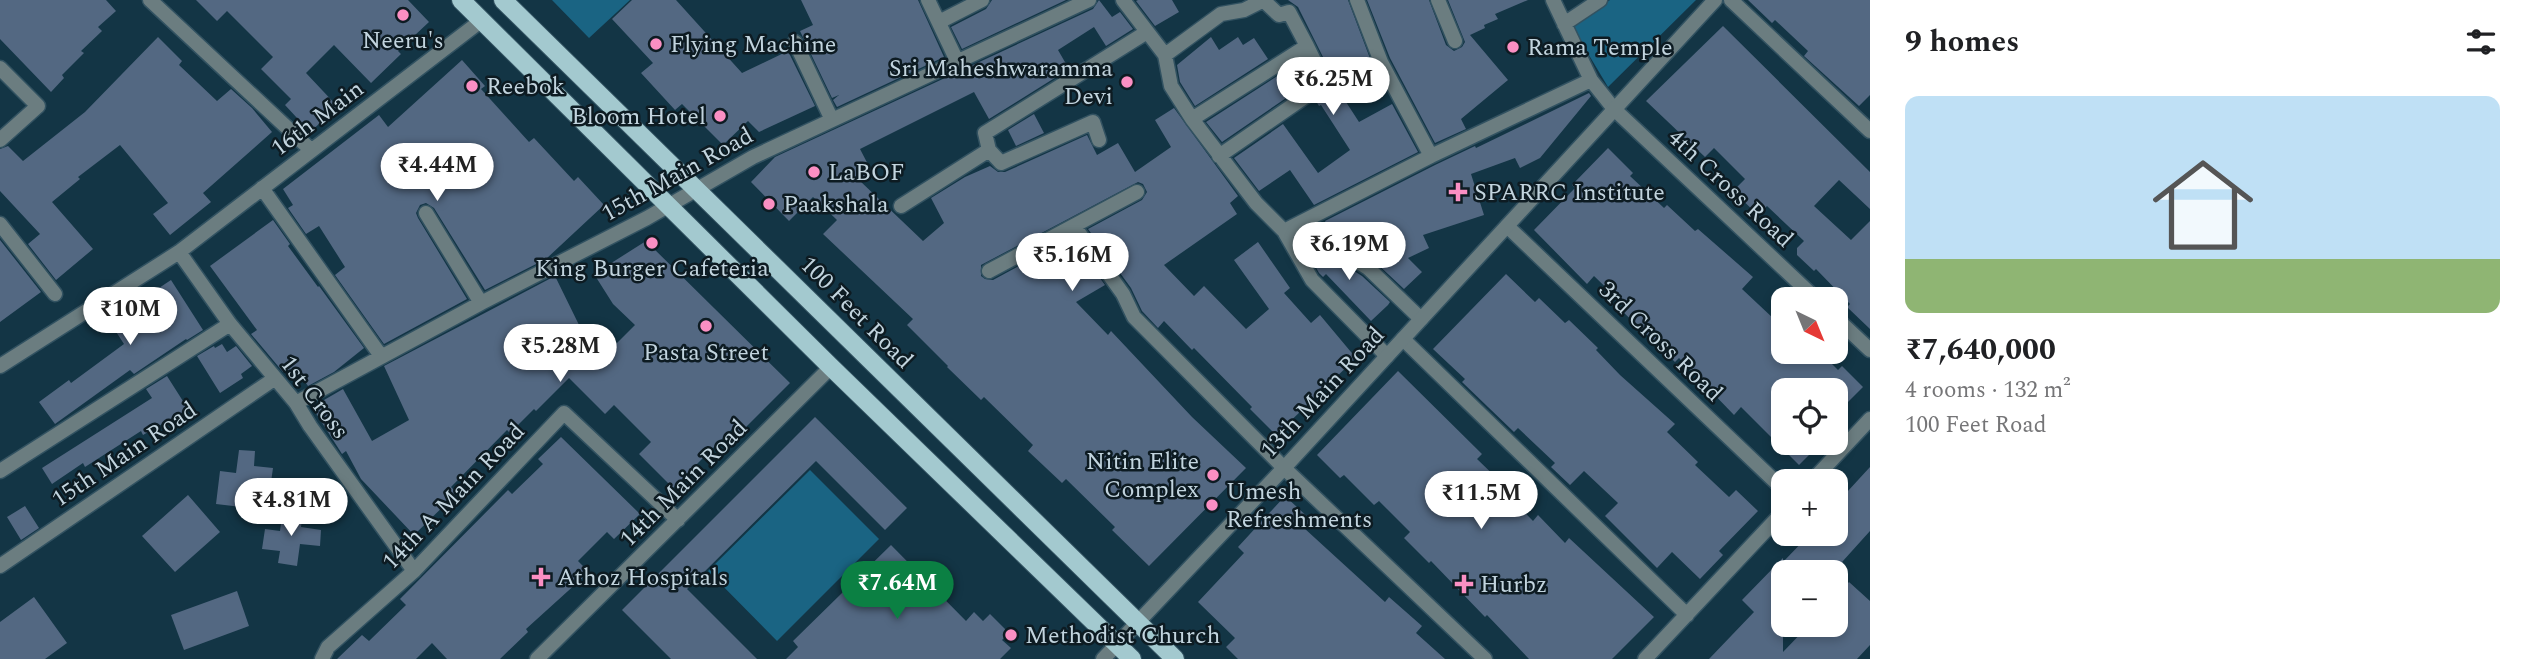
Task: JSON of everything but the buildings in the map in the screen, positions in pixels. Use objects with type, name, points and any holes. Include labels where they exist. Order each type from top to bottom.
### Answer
[{"type":"main road","points":[[461,0],[831,368],[1132,659]]},
{"type":"main road","name":"100 Feet Road","points":[[503,0],[1175,659]]},
{"type":"street","points":[[150,0],[311,150]]},
{"type":"street","points":[[928,0],[957,61]]},
{"type":"street","points":[[939,22],[982,0]]},
{"type":"street","name":"15th Main Road","points":[[296,403],[481,303],[647,218],[752,157],[1089,0]]},
{"type":"street","points":[[1123,0],[1165,55],[1171,86],[1219,156],[1256,203],[1284,231],[1312,280],[1387,356]]},
{"type":"street","points":[[1165,55],[1221,14],[1244,10],[1263,0],[1279,15],[1289,12],[1325,83],[1219,156]]},
{"type":"street","points":[[1357,0],[1381,62],[1431,156]]},
{"type":"street","points":[[1438,0],[1455,41]]},
{"type":"street","name":"4th Cross Road","points":[[1553,0],[1591,80],[1614,109],[1803,287]]},
{"type":"street","points":[[1564,24],[1600,0]]},
{"type":"street","name":"13th Main Road","points":[[1102,659],[1284,468],[1716,0]]},
{"type":"street","points":[[1731,0],[1870,131]]},
{"type":"street","name":"16th Main","points":[[0,366],[179,252],[482,20]]},
{"type":"street","points":[[1098,140],[1093,122],[1001,163],[989,150],[985,134],[1147,32]]},
{"type":"street","points":[[795,42],[832,120]]},
{"type":"street","points":[[1192,119],[1307,46]]},
{"type":"street","points":[[0,68],[38,106],[0,140]]},
{"type":"street","points":[[1284,231],[1431,156],[1591,80]]},
{"type":"street","points":[[901,206],[989,150]]},
{"type":"street","points":[[262,188],[381,356]]},
{"type":"street","points":[[989,271],[1137,192]]},
{"type":"street","points":[[426,213],[481,303]]},
{"type":"street","points":[[0,224],[55,294]]},
{"type":"street","points":[[1074,226],[1123,295],[1134,317],[1284,468],[1485,659]]},
{"type":"street","name":"3rd Cross Road","points":[[1507,226],[1771,478]]},
{"type":"street","points":[[1284,231],[1306,229],[1368,268],[1421,319]]},
{"type":"street","name":"1st Cross","points":[[179,252],[230,324],[296,403],[414,570]]},
{"type":"street","points":[[0,471],[230,324]]},
{"type":"street","points":[[1848,329],[1870,350]]},
{"type":"street","points":[[1403,339],[1687,615]]},
{"type":"street","name":"14th Main Road","points":[[537,659],[831,368]]},
{"type":"street","name":"15th Main Road","points":[[0,566],[274,379]]},
{"type":"street","name":"14th A Main Road","points":[[322,659],[328,647],[414,570],[564,413],[678,520]]},
{"type":"street","points":[[1823,469],[1870,419]]},
{"type":"street","points":[[1645,659],[1771,525]]},
{"type":"shaded area","points":[[552,0],[630,0],[589,38]]},
{"type":"shaded area","points":[[1610,0],[1696,0],[1608,87],[1571,25]]},
{"type":"shaded area","points":[[810,470],[879,539],[777,641],[708,571]]},
{"type":"place","name":"Neeru's","points":[[403,15]]},
{"type":"place","name":"Flying Machine","points":[[656,44]]},
{"type":"place","name":"Rama Temple","points":[[1513,47]]},
{"type":"place","name":"Sri Maheshwaramma Devi","points":[[1127,82]]},
{"type":"place","name":"Reebok","points":[[472,86]]},
{"type":"place","name":"Bloom Hotel","points":[[720,116]]},
{"type":"place","name":"LaBOF","points":[[814,172]]},
{"type":"place","name":"SPARRC Institute","points":[[1458,192]]},
{"type":"place","name":"Paakshala","points":[[769,204]]},
{"type":"place","name":"King Burger Cafeteria","points":[[652,243]]},
{"type":"place","name":"Pasta Street","points":[[706,326]]},
{"type":"place","name":"Nitin Elite Complex","points":[[1213,475]]},
{"type":"place","name":"Umesh Refreshments","points":[[1212,505]]},
{"type":"place","name":"Athoz Hospitals","points":[[541,577]]},
{"type":"place","name":"Hurbz","points":[[1464,584]]},
{"type":"place","name":"Methodist Church","points":[[1011,635]]}]
